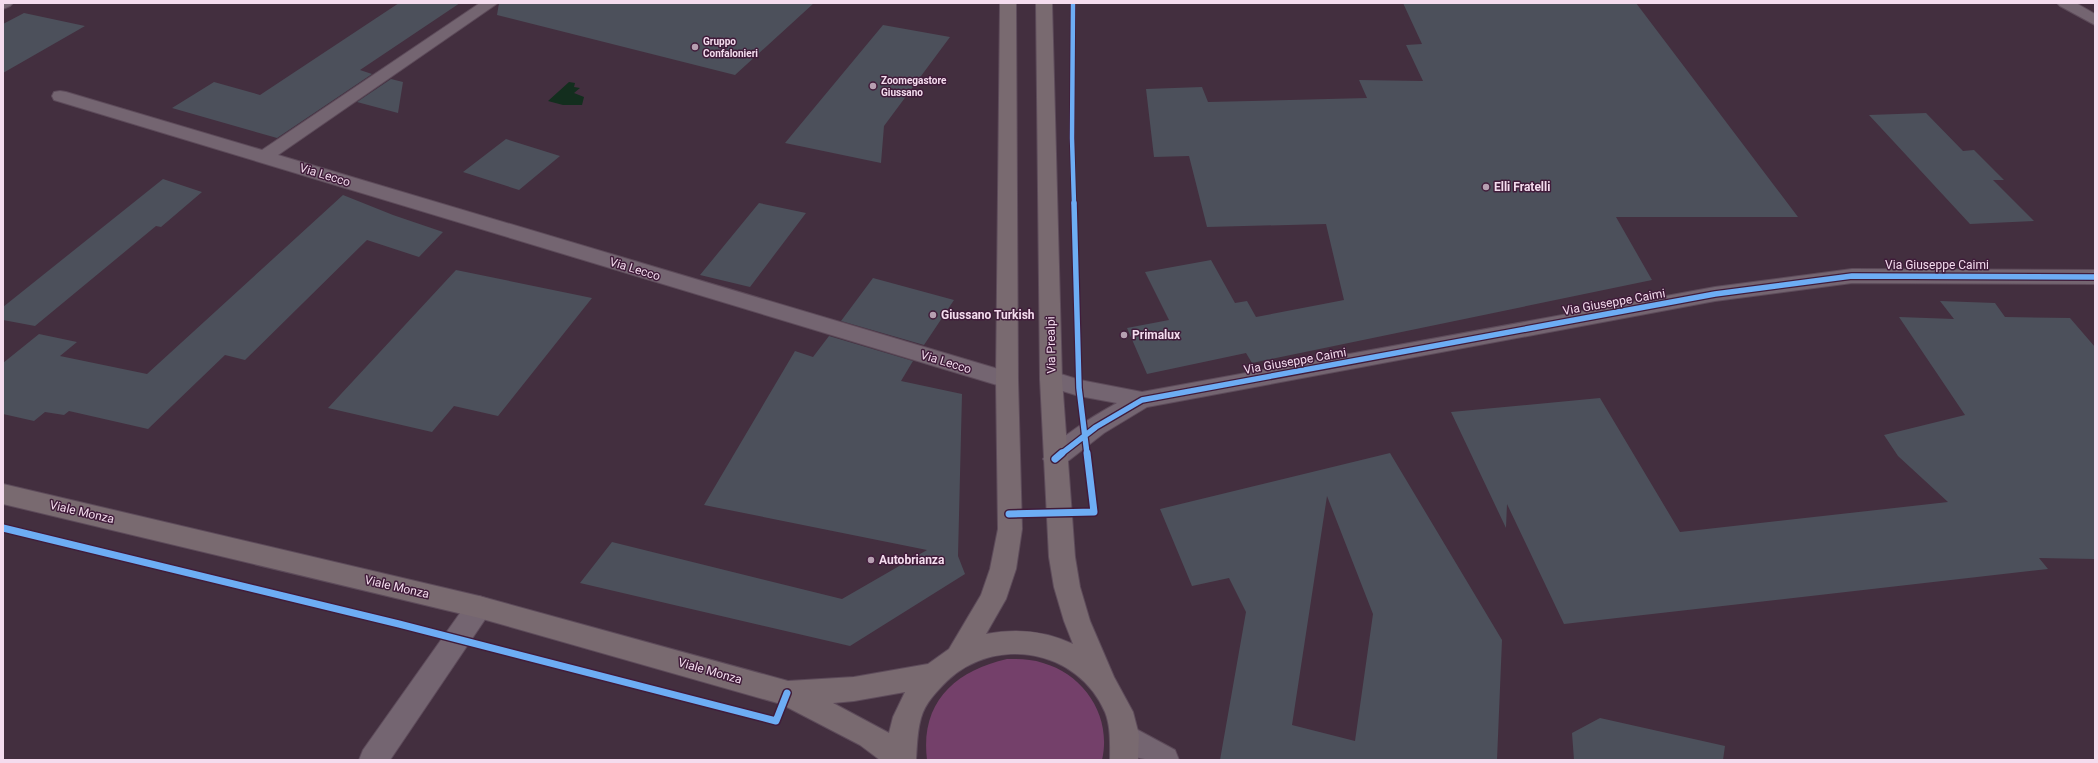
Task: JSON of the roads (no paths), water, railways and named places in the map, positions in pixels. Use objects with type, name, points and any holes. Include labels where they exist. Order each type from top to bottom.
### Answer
[{"type":"main road","points":[[959,656],[994,599],[1003,569],[1010,529],[1007,380],[1008,3]]},
{"type":"main road","name":"Via Prealpi","points":[[1044,3],[1052,379],[1055,459],[1062,557],[1067,587],[1077,621],[1102,681]]},
{"type":"main road","name":"Viale Monza","points":[[3,494],[479,607],[787,693],[870,736],[902,760]]},
{"type":"main road","points":[[902,760],[901,744],[907,717],[914,699],[934,675],[959,656],[973,650],[1004,642],[1036,643],[1051,647],[1077,659],[1102,681],[1118,706],[1124,748]]},
{"type":"main road","name":"Viale Monza","points":[[787,693],[854,689],[934,675]]},
{"type":"street","points":[[264,157],[490,3]]},
{"type":"street","points":[[2066,3],[2095,20]]},
{"type":"street","name":"Via Lecco","points":[[60,96],[1007,380]]},
{"type":"street","name":"Via Giuseppe Caimi","points":[[1142,400],[1715,294],[1852,276],[2095,277]]},
{"type":"street","points":[[1052,379],[1079,388],[1142,400]]},
{"type":"street","points":[[1055,459],[1084,434],[1109,417],[1142,400]]},
{"type":"street","points":[[373,760],[479,607]]},
{"type":"street","points":[[1124,748],[1165,760]]},
{"type":"place","name":"Gruppo Confalonieri","points":[[695,47]]},
{"type":"place","name":"Zoomegastore Giussano","points":[[873,86]]},
{"type":"place","name":"Elli Fratelli","points":[[1486,187]]},
{"type":"place","name":"Giussano Turkish","points":[[933,315]]},
{"type":"place","name":"Primalux","points":[[1124,335]]},
{"type":"place","name":"Autobrianza","points":[[871,560]]}]
